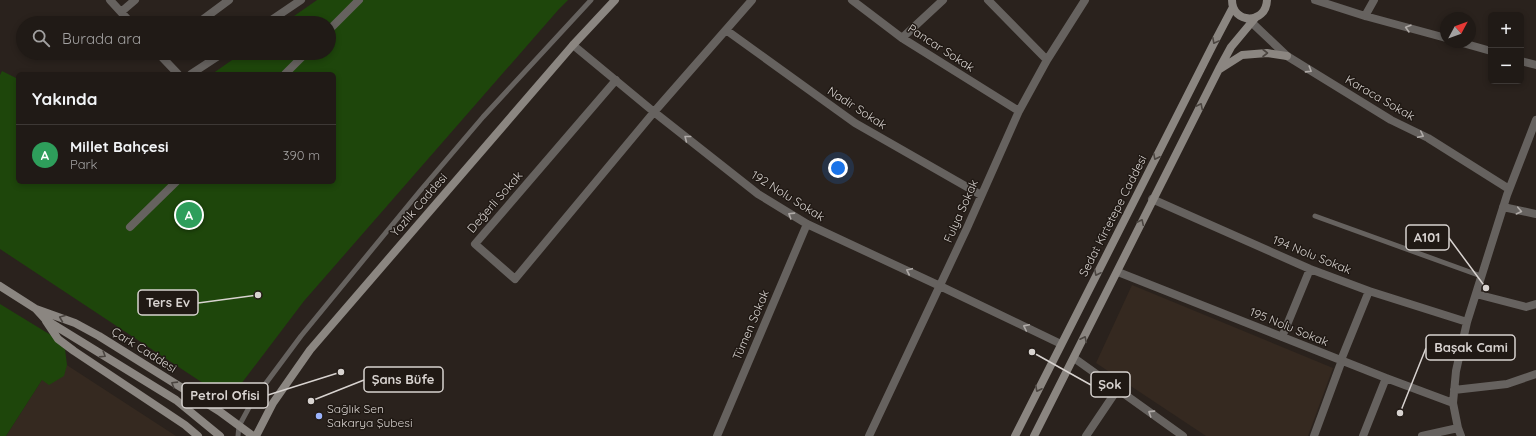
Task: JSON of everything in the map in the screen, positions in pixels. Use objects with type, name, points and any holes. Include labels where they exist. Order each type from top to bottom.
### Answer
[{"type":"main road","name":"Yazlık Caddesi","points":[[254,436],[273,403],[310,350],[573,45],[615,0]]},
{"type":"main road","points":[[1034,436],[1118,272],[1152,199],[1219,69],[1231,47],[1252,19],[1265,10],[1267,0]]},
{"type":"main road","points":[[1233,4],[1240,16],[1252,19]]},
{"type":"main road","name":"Sedat Kirtetepe Caddesi","points":[[1015,436],[1233,4]]},
{"type":"main road","points":[[1219,69],[1242,55],[1267,52],[1287,56]]},
{"type":"main road","name":"Çark Caddesi","points":[[0,286],[36,309],[75,323],[98,336],[219,411],[254,436]]},
{"type":"main road","name":"Çark Caddesi","points":[[36,309],[46,320],[176,400],[220,436]]},
{"type":"main road","points":[[46,320],[58,339],[185,425],[198,436]]},
{"type":"street","points":[[110,0],[125,16]]},
{"type":"street","points":[[121,12],[136,0]]},
{"type":"street","points":[[207,16],[229,0]]},
{"type":"street","points":[[277,16],[301,0]]},
{"type":"street","points":[[336,23],[359,0]]},
{"type":"street","points":[[654,112],[752,0]]},
{"type":"street","name":"Pancar Sokak","points":[[852,0],[902,38],[1019,111]]},
{"type":"street","points":[[902,38],[944,0]]},
{"type":"street","points":[[988,0],[1047,60]]},
{"type":"street","name":"Fulya Sokak","points":[[868,436],[940,286],[1019,111],[1047,60],[1085,0]]},
{"type":"street","points":[[1315,0],[1440,36]]},
{"type":"street","points":[[1366,16],[1374,0]]},
{"type":"street","name":"Karaca Sokak","points":[[1252,19],[1287,56],[1391,120],[1434,142],[1509,189]]},
{"type":"street","name":"Nadir Sokak","points":[[726,30],[855,123],[981,195]]},
{"type":"street","name":"192 Nolu Sokak","points":[[573,45],[654,112],[758,194],[807,224],[1061,344]]},
{"type":"street","points":[[1476,47],[1488,50]]},
{"type":"street","points":[[165,60],[176,72]]},
{"type":"street","points":[[194,72],[212,60]]},
{"type":"street","points":[[287,72],[299,60]]},
{"type":"street","points":[[1524,61],[1536,65]]},
{"type":"street","name":"Değerli Sokak","points":[[616,80],[475,244],[509,274],[515,279],[654,112]]},
{"type":"street","points":[[1422,436],[1459,432],[1453,403],[1456,370],[1467,322],[1509,189],[1536,120]]},
{"type":"street","points":[[130,227],[174,184]]},
{"type":"street","name":"194 Nolu Sokak","points":[[1152,199],[1310,269],[1369,291],[1467,322]]},
{"type":"street","points":[[1503,207],[1536,214]]},
{"type":"street","name":"Tümen Sokak","points":[[717,436],[807,224]]},
{"type":"street","points":[[1282,337],[1310,269]]},
{"type":"street","name":"195 Nolu Sokak","points":[[1118,272],[1453,403]]},
{"type":"street","points":[[1314,436],[1369,291]]},
{"type":"street","points":[[1476,294],[1526,307],[1536,304]]},
{"type":"street","points":[[1074,358],[1172,433],[1183,436]]},
{"type":"street","points":[[1454,390],[1507,384],[1536,374]]},
{"type":"street","points":[[1363,436],[1386,378]]},
{"type":"street","points":[[1086,436],[1117,390]]},
{"type":"lane","points":[[238,436],[239,426],[252,402],[301,336],[420,190],[483,118],[591,0]]},
{"type":"lane","points":[[1315,216],[1481,276]]},
{"type":"shaded area","points":[[1132,285],[1333,368],[1308,436],[1206,436],[1096,363]]},
{"type":"shaded area","points":[[56,358],[176,436],[6,436]]},
{"type":"green space","points":[[317,0],[568,0],[304,301],[238,388],[218,393],[0,249],[0,75],[2,71],[16,78],[16,184],[336,184],[336,72],[215,72],[232,60],[336,60],[336,16],[294,16]]},
{"type":"green space","points":[[0,304],[54,337],[65,349],[67,365],[64,376],[49,385],[42,380],[6,436],[0,436]]},
{"type":"place","name":"Millet Bahçesi","points":[[189,215]]},
{"type":"place","name":"A101","points":[[1486,288]]},
{"type":"place","name":"Ters Ev","points":[[258,295]]},
{"type":"place","name":"Şok","points":[[1032,352]]},
{"type":"place","name":"Petrol Ofisi","points":[[341,372]]},
{"type":"place","name":"Şans Büfe","points":[[311,401]]},
{"type":"place","name":"Başak Cami","points":[[1400,413]]},
{"type":"place","name":"Sağlık Sen Sakarya Şubesi","points":[[319,416]]}]
